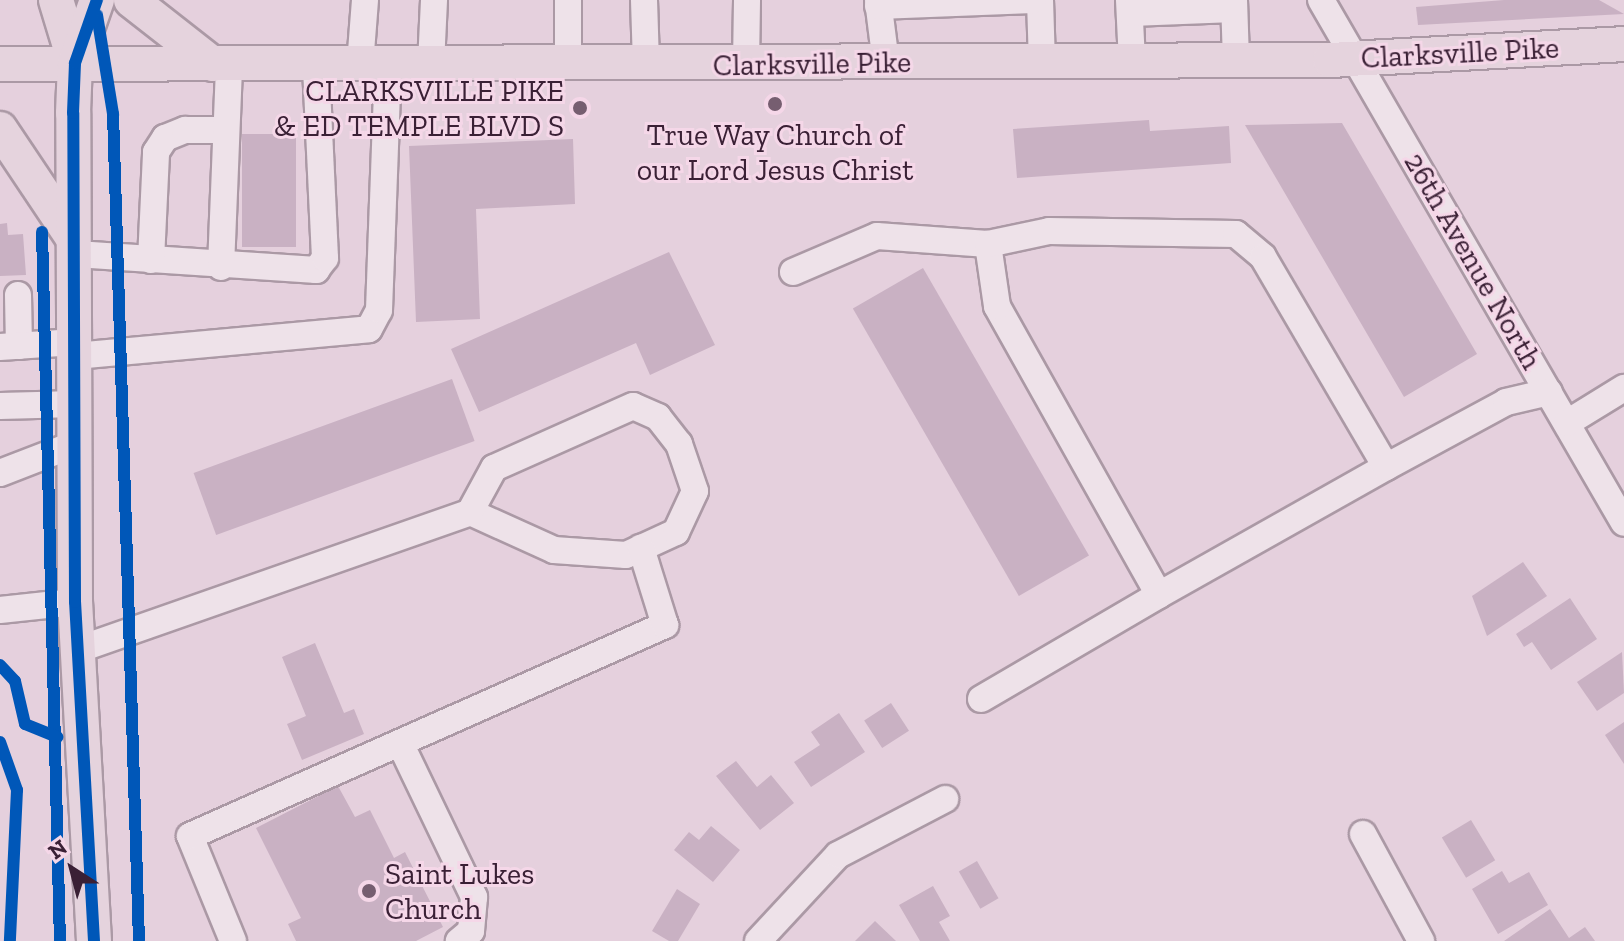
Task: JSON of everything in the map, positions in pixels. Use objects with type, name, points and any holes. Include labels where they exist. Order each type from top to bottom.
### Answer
[{"type":"main road","points":[[56,0],[75,63],[75,602],[94,941]]},
{"type":"main road","points":[[75,63],[97,0]]},
{"type":"main road","points":[[131,0],[221,64]]},
{"type":"main road","name":"Clarksville Pike","points":[[0,64],[568,66],[1355,59],[1624,44]]},
{"type":"main road","points":[[0,129],[75,248]]},
{"type":"street","points":[[18,295],[10,346],[75,349],[369,329],[379,310],[374,65],[365,0]]},
{"type":"street","points":[[431,64],[434,0]]},
{"type":"street","points":[[568,0],[568,66]]},
{"type":"street","points":[[644,0],[646,65]]},
{"type":"street","points":[[746,65],[747,0]]},
{"type":"street","points":[[886,63],[878,3],[1033,0]]},
{"type":"street","points":[[1040,0],[1042,62]]},
{"type":"street","name":"26th Avenue North","points":[[1321,0],[1624,523]]},
{"type":"street","points":[[1132,61],[1130,6],[1234,4],[1236,60]]},
{"type":"street","points":[[221,64],[226,130],[221,267]]},
{"type":"street","points":[[75,248],[221,267],[316,270],[325,258],[316,66]]},
{"type":"street","points":[[151,260],[156,152],[165,138],[185,130],[226,130]]},
{"type":"street","points":[[793,272],[877,236],[988,244],[1049,231],[1236,234],[1263,257],[1386,467]]},
{"type":"street","points":[[988,244],[997,306],[1159,595]]},
{"type":"street","points":[[1567,423],[1624,388]]},
{"type":"street","points":[[981,699],[1159,595],[1506,402],[1549,392]]},
{"type":"street","points":[[0,406],[75,404]]},
{"type":"street","points":[[77,650],[470,512],[494,468],[633,406],[658,417],[679,444],[695,491],[676,532],[626,555],[554,550],[470,512]]},
{"type":"street","points":[[0,473],[75,444]]},
{"type":"street","points":[[233,941],[190,836],[665,625],[641,548]]},
{"type":"street","points":[[0,610],[75,602]]},
{"type":"street","points":[[400,743],[474,897],[471,931],[459,941]]},
{"type":"street","points":[[758,941],[838,855],[945,799]]},
{"type":"street","points":[[1363,834],[1421,941]]},
{"type":"building","points":[[1504,0],[1599,0],[1624,14],[1418,25],[1416,7]]},
{"type":"building","points":[[1149,120],[1150,131],[1229,126],[1231,163],[1017,178],[1013,129]]},
{"type":"building","points":[[1342,123],[1477,354],[1404,397],[1245,125]]},
{"type":"building","points":[[242,134],[296,134],[296,247],[242,247]]},
{"type":"building","points":[[573,139],[575,204],[476,209],[480,319],[416,322],[409,146]]},
{"type":"building","points":[[7,223],[8,235],[23,234],[26,275],[0,276],[0,224]]},
{"type":"building","points":[[669,252],[715,345],[650,375],[636,343],[479,412],[451,349]]},
{"type":"building","points":[[923,268],[1089,556],[1019,596],[853,308]]},
{"type":"building","points":[[452,379],[475,441],[216,535],[194,473]]},
{"type":"building","points":[[1523,562],[1547,596],[1487,636],[1472,596]]},
{"type":"building","points":[[1570,598],[1597,639],[1551,670],[1532,642],[1524,647],[1516,634]]},
{"type":"building","points":[[315,643],[344,713],[354,709],[364,734],[302,760],[287,724],[306,716],[282,657]]},
{"type":"building","points":[[1622,652],[1624,693],[1597,711],[1577,682]]},
{"type":"building","points":[[891,703],[909,731],[882,748],[864,720]]},
{"type":"building","points":[[839,713],[865,752],[811,787],[794,762],[820,745],[811,732]]},
{"type":"building","points":[[1624,722],[1624,764],[1605,735]]},
{"type":"building","points":[[736,761],[757,787],[771,775],[794,803],[760,830],[716,776]]},
{"type":"building","points":[[338,786],[355,817],[370,810],[394,858],[405,852],[443,927],[416,941],[296,941],[288,924],[301,918],[256,828]]},
{"type":"building","points":[[1471,820],[1495,860],[1466,878],[1442,838]]},
{"type":"building","points":[[711,826],[740,850],[713,882],[674,850],[689,832],[699,840]]},
{"type":"building","points":[[977,861],[998,898],[980,909],[959,872]]},
{"type":"building","points":[[1502,871],[1509,883],[1529,872],[1548,905],[1498,934],[1472,889]]},
{"type":"building","points":[[933,886],[950,916],[939,922],[950,941],[920,941],[899,905]]},
{"type":"building","points":[[677,889],[700,904],[678,941],[669,941],[652,931]]},
{"type":"building","points":[[1550,909],[1569,938],[1585,927],[1595,941],[1504,941]]},
{"type":"building","points":[[875,921],[896,941],[855,941]]},
{"type":"cycle path","points":[[94,941],[75,602],[73,113],[75,63],[97,0]]},
{"type":"cycle path","points":[[97,15],[113,114],[139,941]]},
{"type":"cycle path","points":[[42,232],[60,941]]},
{"type":"cycle path","points":[[0,665],[15,681],[25,724],[57,737]]},
{"type":"cycle path","points":[[0,742],[17,790],[10,941]]},
{"type":"place","name":"True Way Church of our Lord Jesus Christ","points":[[775,104]]},
{"type":"place","name":"CLARKSVILLE PIKE & ED TEMPLE BLVD S","points":[[580,108]]},
{"type":"place","name":"Saint Lukes Church","points":[[369,891]]}]
